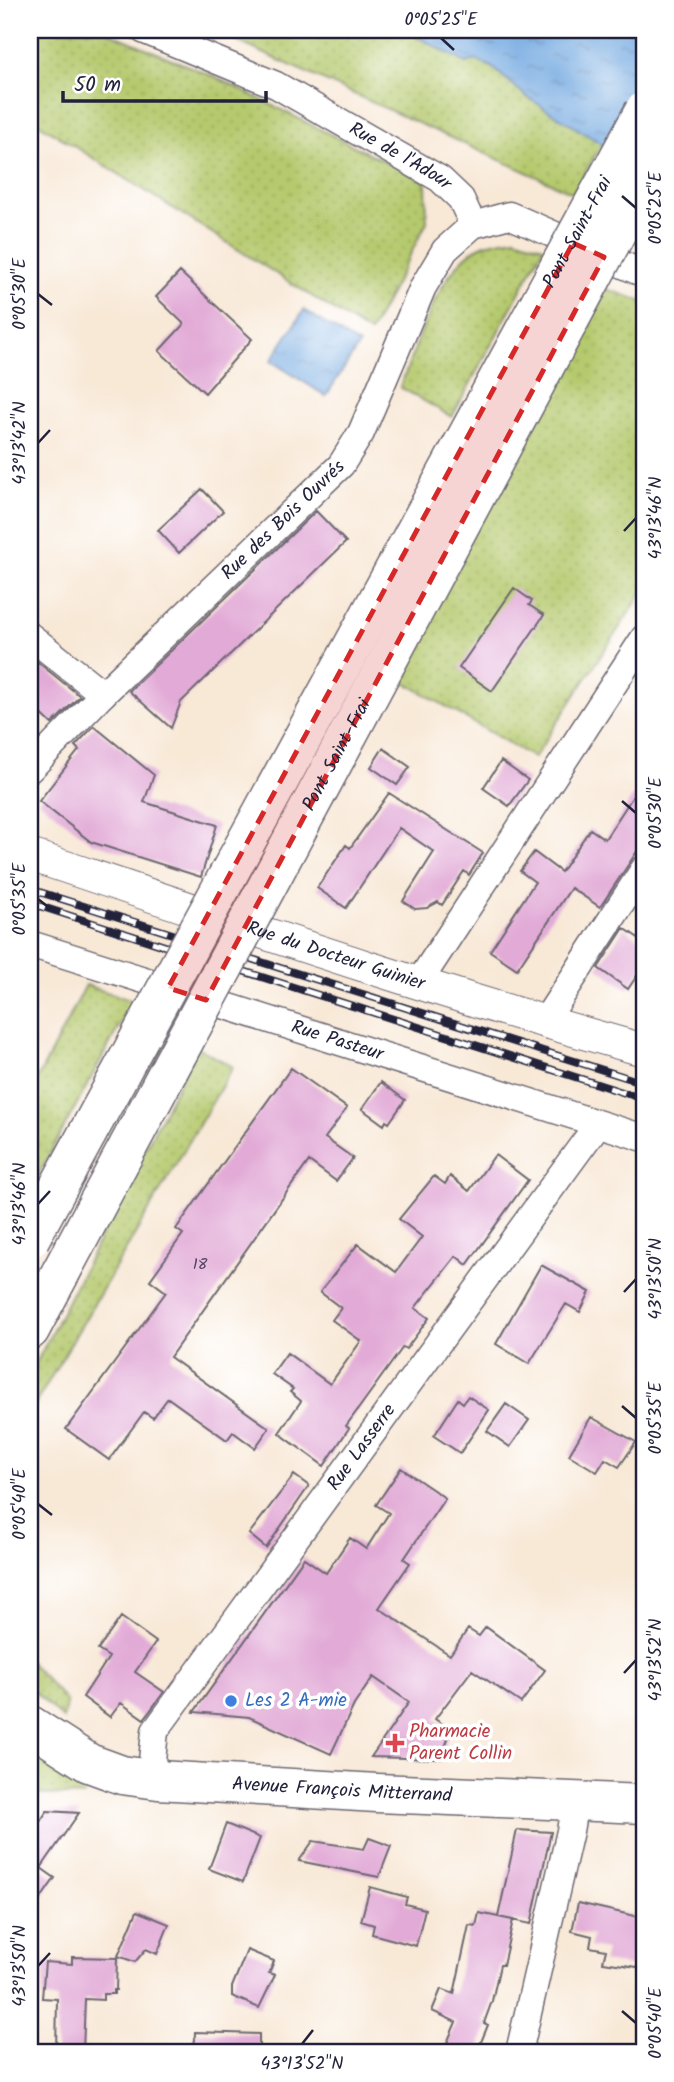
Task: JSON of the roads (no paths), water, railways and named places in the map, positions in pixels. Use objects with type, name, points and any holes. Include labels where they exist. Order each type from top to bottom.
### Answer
[{"type":"main road","name":"Pont Saint-Frai","points":[[30,1239],[644,111]]},
{"type":"main road","name":"Pont Saint-Frai","points":[[30,1330],[644,181]]},
{"type":"main road","name":"Avenue François Mitterrand","points":[[40,1732],[89,1763],[121,1775],[158,1780],[377,1793],[644,1804]]},
{"type":"street","name":"Rue de l'Adour","points":[[143,30],[276,85],[440,179],[461,199],[473,225]]},
{"type":"street","points":[[473,225],[509,215],[644,274]]},
{"type":"street","name":"Rue des Bois Ouvrés","points":[[30,769],[103,694],[341,465],[361,433],[423,287],[445,250],[473,225]]},
{"type":"street","points":[[30,636],[103,694]]},
{"type":"street","points":[[419,982],[644,638]]},
{"type":"street","name":"Rue du Docteur Guinier","points":[[30,855],[419,982],[644,1050]]},
{"type":"street","points":[[545,1021],[644,869]]},
{"type":"street","name":"Rue Pasteur","points":[[30,944],[644,1138]]},
{"type":"street","name":"Rue Lasserre","points":[[158,1780],[152,1761],[155,1731],[598,1124]]},
{"type":"street","points":[[519,2052],[575,1801]]},
{"type":"water","points":[[405,30],[644,30],[644,163],[602,144],[527,97],[492,67],[476,60],[466,63]]},
{"type":"water","points":[[304,310],[359,345],[326,396],[271,361]]},
{"type":"railway","points":[[30,889],[644,1083]]},
{"type":"railway","points":[[30,903],[644,1099]]},
{"type":"place","name":"Les 2 A-mie","points":[[231,1701]]},
{"type":"place","name":"Pharmacie Parent Collin","points":[[395,1743]]}]
